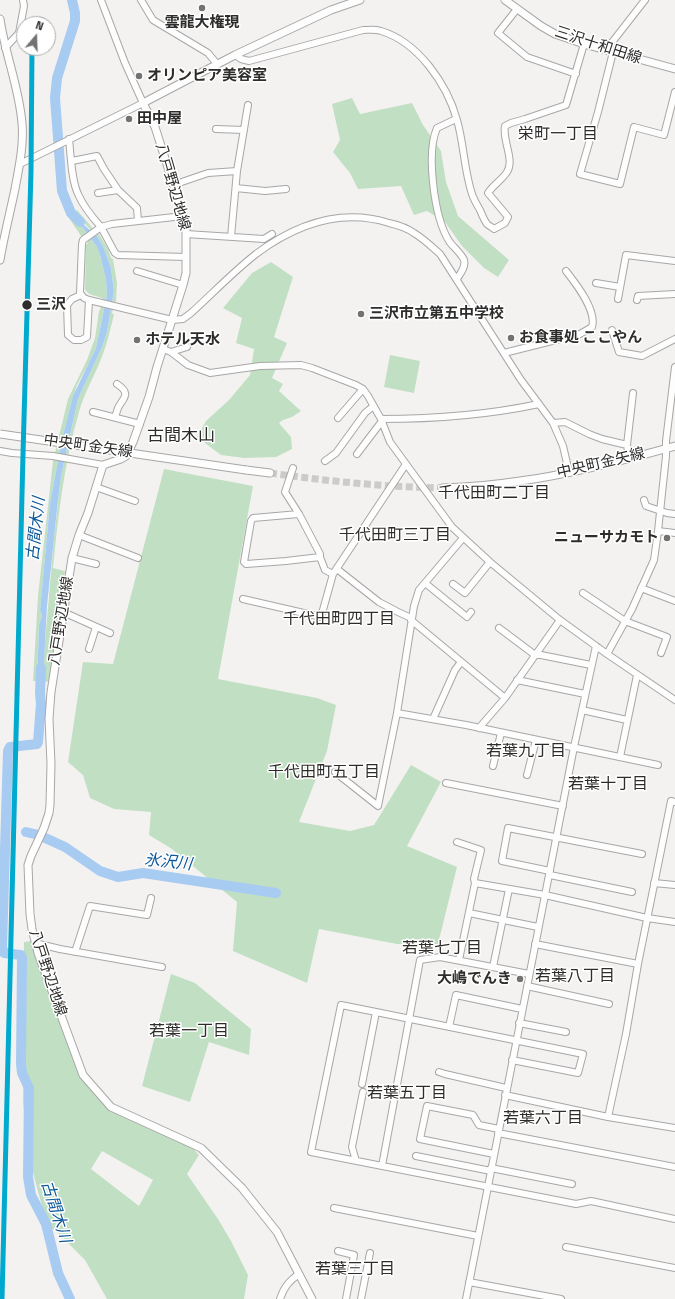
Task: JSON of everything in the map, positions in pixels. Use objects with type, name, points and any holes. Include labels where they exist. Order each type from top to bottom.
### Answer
[{"type":"main road","points":[[143,103],[235,55],[331,10],[360,0]]},
{"type":"main road","name":"三沢十和田線","points":[[504,0],[555,34],[584,44],[675,69]]},
{"type":"main road","points":[[0,19],[5,48],[17,92],[22,122],[20,164],[0,260]]},
{"type":"main road","name":"八戸野辺地線","points":[[143,103],[155,127],[186,224],[186,273],[140,424],[133,442],[126,456],[122,459],[103,465],[72,558],[50,692],[49,719],[51,764],[49,813],[28,865],[32,930],[35,943],[82,1075],[111,1107],[202,1148],[242,1188],[277,1232],[312,1299]]},
{"type":"main road","name":"中央町金矢線","points":[[0,434],[270,473]]},
{"type":"main road","name":"中央町金矢線","points":[[442,488],[482,486],[521,481],[569,472],[675,446]]},
{"type":"street","points":[[5,48],[19,33],[24,6],[23,0]]},
{"type":"street","points":[[20,164],[143,103],[125,63],[101,0]]},
{"type":"street","points":[[141,0],[153,20],[208,53],[217,64]]},
{"type":"street","points":[[645,0],[610,51],[598,112],[580,174],[620,184],[634,127],[664,135],[675,92]]},
{"type":"street","points":[[517,9],[498,33],[528,57],[576,74]]},
{"type":"street","points":[[235,55],[249,61],[354,32],[368,30],[381,31],[396,37],[407,44],[427,63],[436,76],[452,106],[461,137],[467,176],[472,196],[488,225],[494,229],[505,223],[508,217],[488,193],[507,172],[510,165],[504,132],[505,126],[566,105],[584,44]]},
{"type":"street","points":[[231,237],[237,171],[248,105]]},
{"type":"street","points":[[456,119],[437,128],[434,135],[432,148],[433,188],[440,222],[449,241],[464,260],[465,265],[457,280]]},
{"type":"street","points":[[216,129],[244,130]]},
{"type":"street","points":[[68,140],[78,193],[84,206],[115,253],[118,255],[186,256]]},
{"type":"street","points":[[72,161],[97,156],[118,190],[137,208],[138,221]]},
{"type":"street","points":[[173,185],[208,173],[237,171]]},
{"type":"street","points":[[236,188],[265,191],[286,189]]},
{"type":"street","points":[[98,193],[118,190]]},
{"type":"street","points":[[183,216],[112,224],[99,228],[84,240],[81,251],[81,295],[89,300],[172,320],[183,319],[245,264],[273,243],[316,222],[347,216],[364,217],[397,225],[414,233],[440,254],[521,380],[553,423],[563,446],[569,472]]},
{"type":"street","points":[[186,234],[264,239],[272,234]]},
{"type":"street","points":[[618,299],[626,255],[675,261]]},
{"type":"street","points":[[137,271],[183,285]]},
{"type":"street","points":[[504,353],[580,334],[592,327],[594,322],[586,299],[566,271]]},
{"type":"street","points":[[596,283],[620,287]]},
{"type":"street","points":[[637,300],[638,296],[675,294]]},
{"type":"street","points":[[81,295],[72,299],[67,305],[68,335],[74,340],[81,340],[86,337],[89,300]]},
{"type":"street","points":[[612,330],[619,352],[634,355],[642,356],[675,339]]},
{"type":"street","points":[[171,352],[187,347]]},
{"type":"street","points":[[163,349],[171,352],[188,365],[210,373],[260,366],[301,365],[356,385],[363,389],[381,420],[390,442],[452,528],[490,562],[560,620],[675,700]]},
{"type":"street","points":[[607,654],[626,621],[654,560],[675,367]]},
{"type":"street","points":[[115,417],[126,394],[122,387],[117,384]]},
{"type":"street","points":[[338,418],[363,389]]},
{"type":"street","points":[[629,458],[627,445],[634,393]]},
{"type":"street","points":[[381,420],[425,419],[539,404]]},
{"type":"street","points":[[325,461],[336,453],[365,413],[374,407]]},
{"type":"street","points":[[93,412],[140,424]]},
{"type":"street","points":[[357,454],[381,420]]},
{"type":"street","points":[[553,423],[565,422],[602,439],[627,445]]},
{"type":"street","points":[[0,451],[12,454],[68,458],[103,465]]},
{"type":"street","points":[[243,599],[321,617],[335,571],[406,464]]},
{"type":"street","points":[[293,468],[285,492],[299,514],[320,554],[325,570],[335,571],[379,602],[411,619],[460,662],[505,698]]},
{"type":"street","points":[[96,487],[136,501]]},
{"type":"street","points":[[644,500],[646,506],[675,514]]},
{"type":"street","points":[[299,514],[253,518],[251,521],[244,562],[246,564],[320,557]]},
{"type":"street","points":[[658,531],[675,533]]},
{"type":"street","points":[[79,535],[138,558]]},
{"type":"street","points":[[335,772],[378,806],[396,713],[411,619],[417,596],[419,590],[463,538]]},
{"type":"street","points":[[72,558],[96,564]]},
{"type":"street","points":[[453,584],[465,593],[490,562]]},
{"type":"street","points":[[425,583],[467,617],[471,612]]},
{"type":"street","points":[[641,588],[675,601]]},
{"type":"street","points":[[583,593],[626,621],[666,637],[661,653]]},
{"type":"street","points":[[63,612],[110,632]]},
{"type":"street","points":[[480,728],[505,698],[560,620]]},
{"type":"street","points":[[89,649],[96,627]]},
{"type":"street","points":[[499,628],[535,655],[591,665]]},
{"type":"street","points":[[466,1299],[538,927],[596,646]]},
{"type":"street","points":[[433,720],[454,670],[460,662]]},
{"type":"street","points":[[620,757],[637,675]]},
{"type":"street","points":[[517,680],[585,694]]},
{"type":"street","points":[[582,710],[627,720]]},
{"type":"street","points":[[396,713],[480,728],[658,765]]},
{"type":"street","points":[[493,766],[501,733]]},
{"type":"street","points":[[527,775],[536,740]]},
{"type":"street","points":[[446,783],[563,806]]},
{"type":"street","points":[[608,1117],[626,1034],[638,964],[671,801],[675,802]]},
{"type":"street","points":[[632,892],[502,861],[508,828],[642,854]]},
{"type":"street","points":[[457,842],[481,850],[459,960]]},
{"type":"street","points":[[475,883],[545,895],[647,918],[675,922]]},
{"type":"street","points":[[654,884],[675,885]]},
{"type":"street","points":[[493,967],[509,890]]},
{"type":"street","points":[[75,952],[90,906],[147,915],[151,898]]},
{"type":"street","points":[[469,913],[538,927]]},
{"type":"street","points":[[35,943],[75,952],[162,967]]},
{"type":"street","points":[[535,944],[638,964]]},
{"type":"street","points":[[382,1166],[420,960],[440,957],[529,974]]},
{"type":"street","points":[[527,986],[609,1004]]},
{"type":"street","points":[[449,1027],[456,995],[522,1009]]},
{"type":"street","points":[[512,1060],[578,1073],[582,1054],[341,1005],[311,1152],[576,1204],[591,1201],[675,1219]]},
{"type":"street","points":[[362,1084],[376,1012]]},
{"type":"street","points":[[519,1023],[566,1032]]},
{"type":"street","points":[[439,1072],[506,1088]]},
{"type":"street","points":[[356,1161],[352,1147],[363,1092]]},
{"type":"street","points":[[505,1095],[608,1117],[675,1128]]},
{"type":"street","points":[[494,1154],[420,1139],[427,1106],[473,1115],[479,1125],[498,1131],[675,1167]]},
{"type":"street","points":[[416,1156],[572,1184]]},
{"type":"street","points":[[334,1208],[478,1236]]},
{"type":"street","points":[[566,1247],[675,1268]]},
{"type":"street","points":[[338,1251],[354,1255],[346,1299]]},
{"type":"street","points":[[361,1299],[370,1253]]},
{"type":"street","points":[[280,1299],[285,1286],[299,1274]]},
{"type":"street","points":[[469,1282],[561,1299]]},
{"type":"green space","points":[[352,98],[360,114],[412,103],[423,125],[441,151],[446,182],[458,216],[509,260],[498,277],[484,268],[462,246],[445,222],[427,211],[414,215],[401,186],[358,189],[350,173],[333,152],[340,140],[332,104]]},
{"type":"green space","points":[[77,210],[97,234],[99,234],[108,249],[111,258],[113,259],[117,283],[116,301],[112,313],[114,315],[105,348],[79,412],[69,451],[59,509],[53,568],[65,571],[48,682],[43,681],[43,665],[61,476],[78,399],[102,347],[107,332],[114,291],[111,268],[103,246],[96,235],[73,212]]},
{"type":"green space","points":[[71,213],[97,247],[106,280],[107,295],[96,348],[77,385],[63,435],[50,503],[40,610],[42,616],[39,625],[37,681],[33,681],[38,596],[53,461],[68,399],[87,360],[95,338],[99,311],[103,299],[90,294],[85,289],[86,245],[88,242],[81,236],[67,215]]},
{"type":"green space","points":[[271,262],[293,277],[274,337],[287,343],[272,378],[283,384],[279,391],[301,411],[279,423],[291,437],[292,449],[276,457],[244,458],[221,455],[197,437],[206,421],[229,400],[250,375],[254,349],[236,343],[242,318],[223,308],[252,273]]},
{"type":"green space","points":[[390,355],[420,361],[414,393],[384,387]]},
{"type":"green space","points":[[164,469],[253,486],[218,679],[317,698],[336,705],[327,751],[299,822],[350,831],[374,825],[411,765],[441,782],[407,846],[457,867],[438,944],[397,944],[319,929],[307,983],[233,951],[237,902],[172,849],[149,835],[151,812],[114,809],[90,798],[83,775],[68,762],[83,662],[113,664]]},
{"type":"green space","points":[[31,941],[79,1075],[110,1110],[189,1144],[199,1155],[187,1174],[218,1219],[248,1275],[244,1299],[107,1299],[85,1260],[59,1234],[47,1225],[28,1154],[23,1102],[24,942]],"holes":[[[102,1151],[153,1180],[139,1206],[91,1169]]]},
{"type":"green space","points":[[171,974],[195,983],[251,1029],[249,1055],[209,1042],[190,1102],[142,1086]]},
{"type":"water","points":[[73,212],[81,219],[84,225],[96,235],[103,246],[111,268],[114,291],[107,332],[102,347],[78,399],[61,476],[47,606],[43,681],[37,681],[39,625],[42,616],[40,610],[50,503],[63,435],[73,396],[96,348],[107,295],[106,280],[97,247],[71,213]]},
{"type":"waterway","name":"古間木川","points":[[72,0],[75,21],[57,78],[55,98],[62,191],[71,213],[80,222]]},
{"type":"waterway","name":"古間木川","points":[[41,668],[41,704],[38,742],[37,744],[10,747],[8,751],[2,947],[4,953],[21,955],[22,958],[21,1064],[22,1073],[29,1088],[28,1177],[31,1195],[46,1224],[58,1273],[70,1299]]},
{"type":"waterway","name":"氷沢川","points":[[26,832],[39,835]]},
{"type":"waterway","name":"氷沢川","points":[[43,837],[65,847],[100,871],[118,877],[143,873],[276,893]]},
{"type":"tunnel","points":[[270,473],[356,483],[442,488]]},
{"type":"transit line","points":[[2,1299],[31,171],[32,56]]},
{"type":"place","name":"雲龍大権現","points":[[202,8]]},
{"type":"place","name":"オリンピア美容室","points":[[139,76]]},
{"type":"place","name":"田中屋","points":[[129,119]]},
{"type":"place","name":"三沢","points":[[27,305]]},
{"type":"place","name":"三沢市立第五中学校","points":[[361,314]]},
{"type":"place","name":"お食事処 ここやん","points":[[511,338]]},
{"type":"place","name":"ホテル天水","points":[[137,340]]},
{"type":"place","name":"ニューサカモト","points":[[667,538]]},
{"type":"place","name":"大嶋でんき","points":[[520,979]]},
{"type":"district","name":"栄町一丁目","points":[[558,135]]},
{"type":"district","name":"古間木山","points":[[181,437]]},
{"type":"district","name":"千代田町二丁目","points":[[494,494]]},
{"type":"district","name":"千代田町三丁目","points":[[395,536]]},
{"type":"district","name":"千代田町四丁目","points":[[339,620]]},
{"type":"district","name":"若葉九丁目","points":[[526,752]]},
{"type":"district","name":"千代田町五丁目","points":[[324,773]]},
{"type":"district","name":"若葉十丁目","points":[[608,785]]},
{"type":"district","name":"若葉七丁目","points":[[442,949]]},
{"type":"district","name":"若葉八丁目","points":[[575,977]]},
{"type":"district","name":"若葉一丁目","points":[[189,1032]]},
{"type":"district","name":"若葉五丁目","points":[[407,1094]]},
{"type":"district","name":"若葉六丁目","points":[[543,1119]]},
{"type":"district","name":"若葉三丁目","points":[[355,1270]]}]
